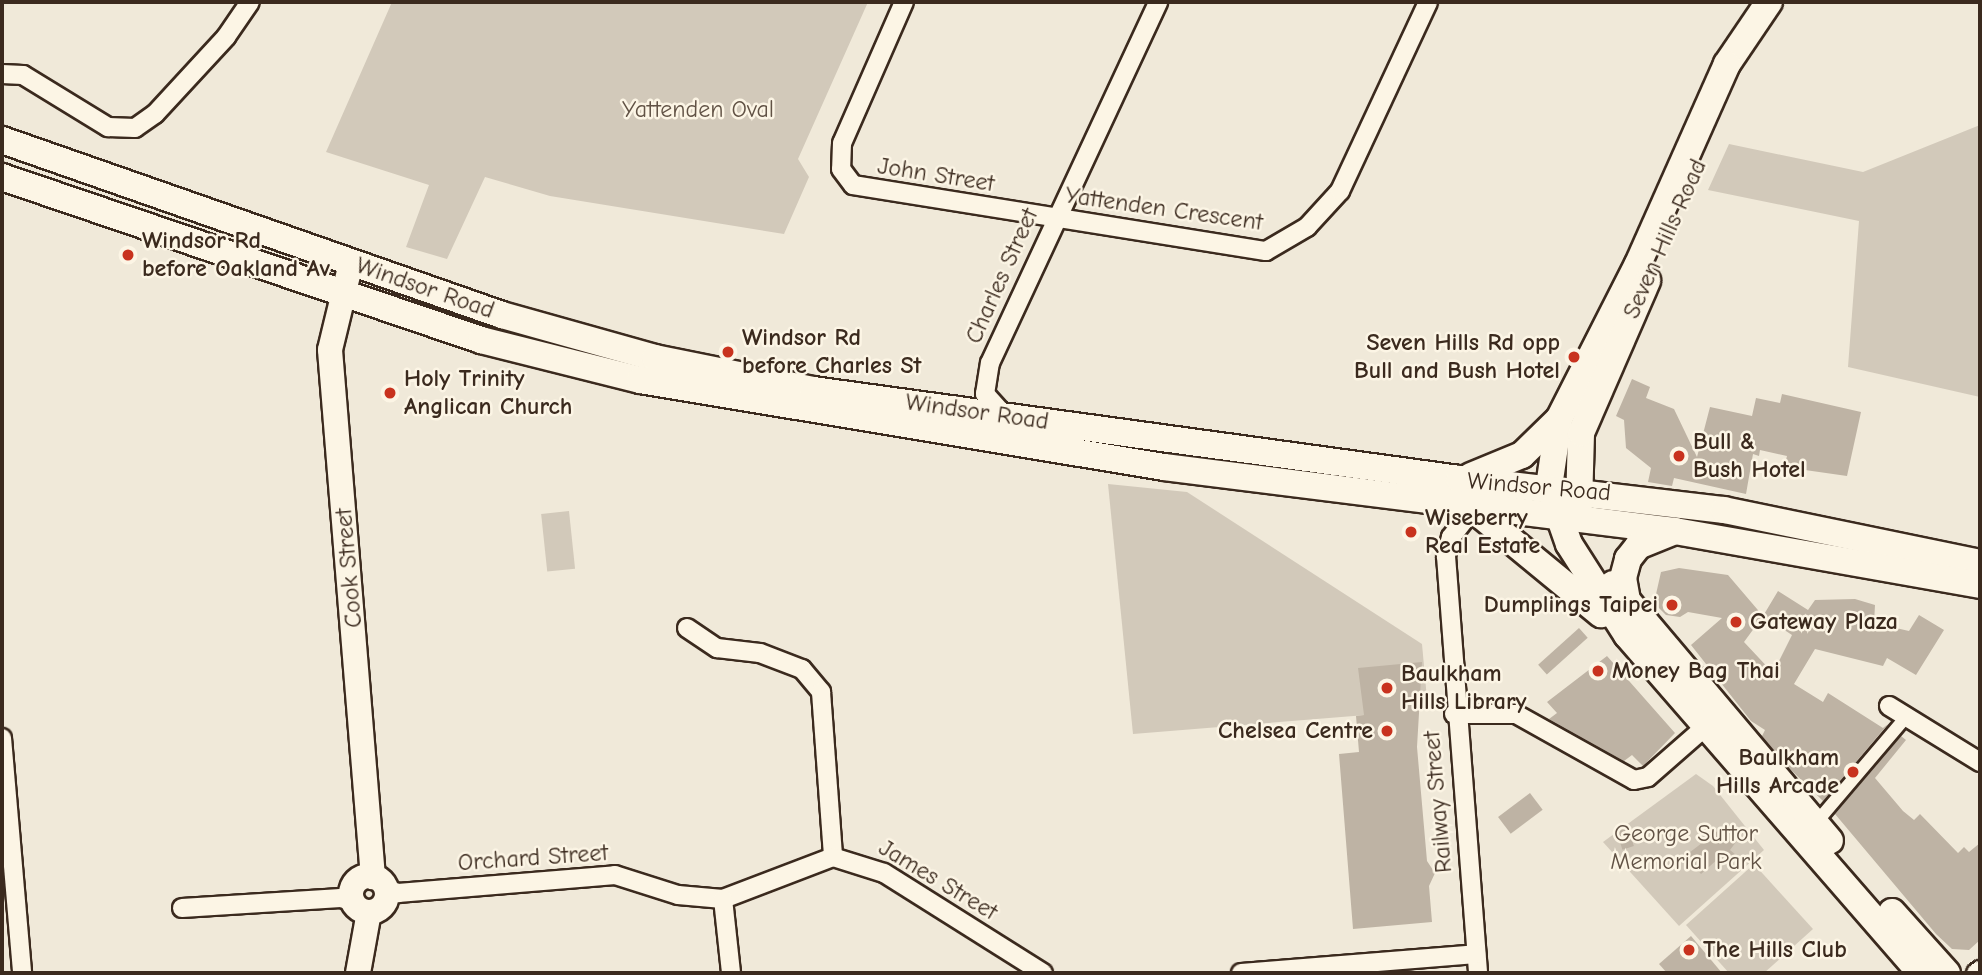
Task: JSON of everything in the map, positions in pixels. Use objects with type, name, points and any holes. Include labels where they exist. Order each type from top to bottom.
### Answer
[{"type":"main road","name":"Seven Hills Road","points":[[1549,487],[1559,419],[1638,264],[1727,64],[1769,2]]},
{"type":"main road","name":"Seven Hills Road","points":[[1569,519],[1576,490],[1579,445],[1590,408],[1739,74],[1790,2]]},
{"type":"main road","name":"Windsor Road","points":[[2,140],[502,315],[655,358],[813,390],[1460,479],[1576,490],[1724,510],[1980,563]]},
{"type":"main road","name":"Windsor Road","points":[[2,177],[481,340],[705,393],[1473,509],[1675,531],[1980,585]]},
{"type":"main road","name":"Cook Street","points":[[351,263],[341,293],[330,350],[380,883]]},
{"type":"main road","points":[[1460,479],[1511,462],[1559,419]]},
{"type":"main road","points":[[1549,487],[1629,607],[1947,973]]},
{"type":"main road","points":[[1473,509],[1627,635]]},
{"type":"main road","points":[[1569,519],[1594,590],[1627,635],[1704,727],[1921,973]]},
{"type":"main road","points":[[1629,607],[1623,578],[1628,559],[1638,546],[1675,531]]},
{"type":"main road","points":[[358,973],[361,907],[386,902],[380,883]]},
{"type":"street","points":[[2,74],[23,75],[108,127],[135,128],[155,114],[226,37],[250,2]]},
{"type":"street","name":"John Street","points":[[904,2],[842,143],[845,180],[863,188],[1049,218]]},
{"type":"street","name":"Charles Street","points":[[1005,416],[990,405],[984,378],[1049,218],[1158,2]]},
{"type":"street","name":"Yattenden Crescent","points":[[1049,218],[1266,251],[1307,227],[1340,191],[1428,2]]},
{"type":"street","name":"Railway Street","points":[[1473,509],[1448,544],[1447,579],[1454,714],[1478,973]]},
{"type":"street","points":[[687,628],[716,648],[760,653],[802,669],[821,692],[833,857],[723,899],[731,973]]},
{"type":"street","points":[[1889,706],[1980,762]]},
{"type":"street","points":[[1454,714],[1516,714],[1634,780],[1648,777],[1704,727]]},
{"type":"street","points":[[1815,824],[1906,717]]},
{"type":"street","points":[[2,738],[22,973]]},
{"type":"street","name":"James Street","points":[[833,857],[884,873],[1043,973]]},
{"type":"street","name":"Orchard Street","points":[[380,883],[398,893],[615,875],[678,895],[723,899]]},
{"type":"street","points":[[182,908],[325,898],[361,907]]},
{"type":"street","points":[[1241,973],[1476,954]]},
{"type":"green space","name":"Yattenden Oval","points":[[392,2],[868,2],[798,159],[809,177],[784,234],[550,196],[485,177],[447,259],[406,247],[429,185],[326,152]]},
{"type":"green space","points":[[1980,125],[1980,397],[1848,367],[1859,221],[1708,190],[1729,144],[1863,172]]},
{"type":"green space","points":[[1108,484],[1187,492],[1422,644],[1428,710],[1133,734]]},
{"type":"green space","points":[[569,511],[575,569],[547,572],[541,514]]},
{"type":"green space","name":"George Suttor Memorial Park","points":[[1696,774],[1713,786],[1764,850],[1679,926],[1603,842]]},
{"type":"green space","points":[[1754,864],[1813,929],[1764,973],[1729,973],[1686,925]]},
{"type":"building","points":[[1632,379],[1650,387],[1646,398],[1674,409],[1697,457],[1710,407],[1752,416],[1756,398],[1780,403],[1782,394],[1861,412],[1847,476],[1784,467],[1787,456],[1760,450],[1759,456],[1753,454],[1746,494],[1674,478],[1672,486],[1648,482],[1651,468],[1626,448],[1624,420],[1616,416]]},
{"type":"building","points":[[1679,568],[1728,575],[1763,616],[1778,591],[1808,610],[1815,600],[1855,599],[1875,605],[1874,623],[1909,631],[1919,615],[1944,630],[1916,675],[1887,658],[1883,666],[1815,649],[1794,684],[1823,702],[1828,693],[1883,728],[1888,724],[1823,801],[1790,769],[1762,736],[1765,730],[1751,721],[1691,645],[1722,618],[1688,612],[1680,617],[1666,615],[1654,603],[1661,572]],"holes":[[[1763,616],[1792,635],[1773,673],[1744,642]]]},
{"type":"building","points":[[1579,628],[1588,638],[1547,674],[1538,665]]},
{"type":"building","points":[[1607,656],[1675,733],[1643,766],[1632,755],[1624,761],[1549,719],[1557,713],[1547,702]]},
{"type":"building","points":[[1422,662],[1417,747],[1427,861],[1435,873],[1429,886],[1432,922],[1353,929],[1339,754],[1359,752],[1356,716],[1364,715],[1358,668]]},
{"type":"building","points":[[1901,736],[1906,740],[1875,778],[1903,811],[1914,820],[1920,814],[1958,853],[1964,847],[1969,852],[1980,843],[1980,940],[1969,950],[1952,949],[1936,934],[1835,814]]},
{"type":"building","points":[[1530,793],[1543,810],[1511,834],[1498,817]]},
{"type":"building","points":[[1724,826],[1739,838],[1730,850],[1736,855],[1725,864],[1719,858],[1701,874],[1685,856]]},
{"type":"building","points":[[1628,828],[1634,846],[1622,850],[1617,832]]},
{"type":"building","name":"The Hills Club","points":[[1691,936],[1722,973],[1667,973],[1659,964]]},
{"type":"place","name":"Windsor Rd before Oakland Av","points":[[128,255]]},
{"type":"place","name":"Windsor Rd before Charles St","points":[[728,352]]},
{"type":"place","name":"Seven Hills Rd opp Bull and Bush Hotel","points":[[1574,357]]},
{"type":"place","name":"Holy Trinity Anglican Church","points":[[390,393]]},
{"type":"place","name":"Bull & Bush Hotel","points":[[1679,456]]},
{"type":"place","name":"Wiseberry Real Estate","points":[[1411,532]]},
{"type":"place","name":"Dumplings Taipei","points":[[1672,605]]},
{"type":"place","name":"Gateway Plaza","points":[[1736,622]]},
{"type":"place","name":"Money Bag Thai","points":[[1598,671]]},
{"type":"place","name":"Baulkham Hills Library","points":[[1387,688]]},
{"type":"place","name":"Chelsea Centre","points":[[1387,731]]},
{"type":"place","name":"Baulkham Hills Arcade","points":[[1853,772]]},
{"type":"place","name":"The Hills Club","points":[[1689,950]]}]
